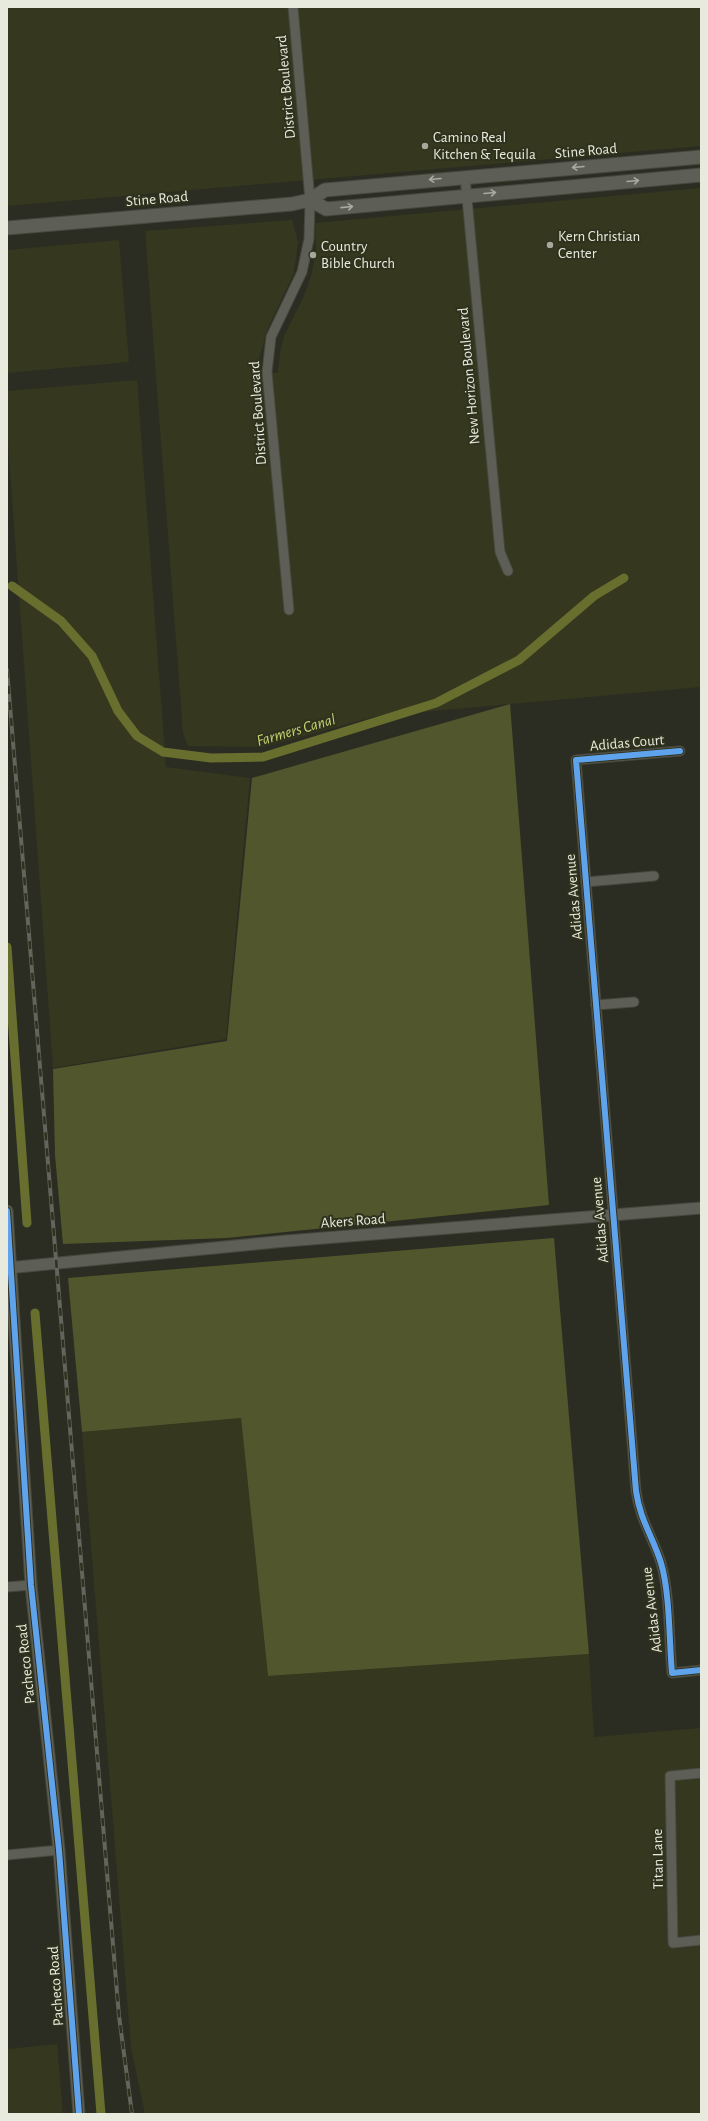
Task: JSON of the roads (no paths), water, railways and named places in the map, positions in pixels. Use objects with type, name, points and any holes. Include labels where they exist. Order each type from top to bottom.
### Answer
[{"type":"main road","name":"Stine Road","points":[[7,228],[292,204],[310,200],[325,190],[701,157]]},
{"type":"main road","points":[[591,185],[595,175],[641,170],[656,161]]},
{"type":"main road","points":[[660,179],[662,172],[668,169],[701,162]]},
{"type":"main road","points":[[310,200],[326,209],[466,195],[701,175]]},
{"type":"street","name":"District Boulevard","points":[[289,610],[267,372],[271,338],[302,272],[306,259],[310,200],[293,7]]},
{"type":"street","name":"New Horizon Boulevard","points":[[465,177],[500,552],[508,571]]},
{"type":"street","name":"Adidas Court","points":[[576,760],[680,751]]},
{"type":"street","name":"Adidas Avenue","points":[[576,760],[636,1491],[643,1523],[656,1548],[664,1578],[672,1673],[701,1670]]},
{"type":"street","points":[[586,882],[654,876]]},
{"type":"street","points":[[596,1005],[634,1002]]},
{"type":"street","name":"Akers Road","points":[[9,1268],[294,1240],[701,1208]]},
{"type":"street","name":"Pacheco Road","points":[[7,1211],[9,1268],[31,1585],[59,1850],[79,2114]]},
{"type":"street","points":[[7,1587],[31,1585]]},
{"type":"street","name":"Titan Lane","points":[[701,1773],[670,1776],[674,1943],[701,1940]]},
{"type":"street","points":[[7,1855],[59,1850]]},
{"type":"waterway","name":"Farmers Canal","points":[[12,586],[61,621],[92,656],[118,711],[137,736],[163,752],[211,758],[263,757],[436,703],[519,660],[594,596],[624,578]]},
{"type":"waterway","points":[[7,947],[27,1223]]},
{"type":"waterway","points":[[35,1313],[101,2114]]},
{"type":"railway","points":[[7,670],[119,2016],[132,2114]]},
{"type":"place","name":"Camino Real Kitchen & Tequila","points":[[425,146]]},
{"type":"place","name":"Kern Christian Center","points":[[550,245]]},
{"type":"place","name":"Country Bible Church","points":[[313,255]]}]
